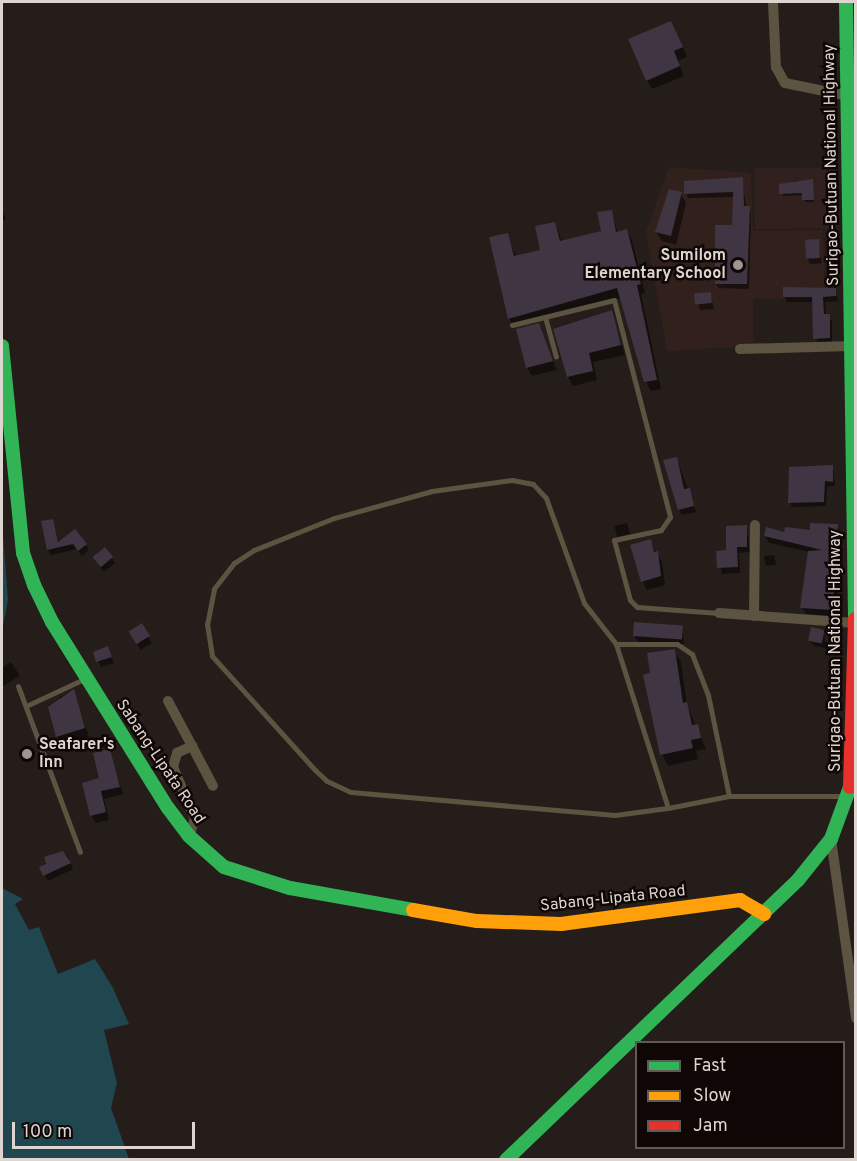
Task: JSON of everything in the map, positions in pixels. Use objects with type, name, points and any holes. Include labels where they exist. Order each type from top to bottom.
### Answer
[{"type":"main road","name":"Surigao-Butuan National Highway","points":[[506,1160],[798,880],[831,839],[849,796],[854,768],[855,623],[851,346],[853,268],[846,2]]},
{"type":"main road","name":"Sabang-Lipata Road","points":[[2,346],[24,553],[52,622],[86,679],[189,836],[224,867],[255,880],[477,921],[561,924],[740,900],[764,914]]},
{"type":"street","points":[[773,2],[776,67],[785,83],[848,96]]},
{"type":"street","points":[[740,349],[851,346]]},
{"type":"street","points":[[754,616],[755,525]]},
{"type":"street","points":[[719,614],[855,623]]},
{"type":"street","points":[[168,701],[213,786]]},
{"type":"street","points":[[189,836],[195,826],[193,811],[173,767],[177,753],[192,746]]},
{"type":"street","points":[[831,839],[855,1017]]},
{"type":"lane","points":[[512,325],[614,300],[670,517],[661,530],[614,540],[630,600],[637,607],[719,614]]},
{"type":"lane","points":[[545,317],[556,357]]},
{"type":"lane","points":[[668,808],[616,644],[584,603],[540,488],[512,480],[432,491],[286,535],[244,557],[221,577],[214,589],[207,624],[212,656],[230,679],[315,770],[338,787],[464,804],[615,815],[668,808],[729,796],[849,796]]},
{"type":"lane","points":[[616,644],[677,644],[692,654],[708,695],[729,796]]},
{"type":"lane","points":[[26,706],[86,679]]},
{"type":"lane","points":[[18,686],[80,852]]},
{"type":"shaded area","name":"Sumilom Elementary School","points":[[669,167],[751,173],[753,231],[823,230],[825,298],[753,299],[754,346],[667,351],[646,232]]},
{"type":"shaded area","points":[[835,167],[836,228],[755,229],[754,168]]},
{"type":"water","points":[[2,522],[8,600],[2,631]]},
{"type":"water","points":[[2,888],[23,899],[15,904],[29,930],[39,927],[58,974],[95,959],[112,986],[129,1024],[104,1030],[117,1083],[111,1108],[129,1159],[2,1159]]},
{"type":"building","points":[[671,21],[683,47],[674,51],[680,66],[646,81],[628,39]]},
{"type":"building","points":[[743,177],[744,206],[750,206],[747,284],[715,284],[715,225],[732,225],[733,192],[684,194],[684,181]]},
{"type":"building","points":[[813,179],[814,200],[802,200],[802,193],[779,194],[779,184]]},
{"type":"building","points":[[669,189],[682,192],[671,236],[655,232]]},
{"type":"building","points":[[612,210],[616,232],[627,229],[641,284],[637,285],[657,380],[644,382],[617,288],[508,319],[489,237],[508,233],[514,256],[540,250],[535,226],[555,222],[560,241],[601,231],[597,212]]},
{"type":"building","points":[[819,239],[820,258],[806,259],[805,240]]},
{"type":"building","points":[[783,287],[836,288],[836,296],[823,297],[824,314],[830,314],[830,338],[813,339],[812,297],[783,297]]},
{"type":"building","points":[[711,292],[712,303],[695,304],[694,293]]},
{"type":"building","points":[[612,310],[621,345],[589,353],[593,371],[567,377],[553,329]]},
{"type":"building","points":[[539,323],[553,361],[526,368],[516,329]]},
{"type":"building","points":[[677,457],[684,489],[690,488],[694,506],[678,510],[663,460]]},
{"type":"building","points":[[833,465],[833,482],[825,481],[824,502],[788,503],[789,467]]},
{"type":"building","points":[[53,519],[58,542],[75,529],[87,544],[78,551],[73,544],[47,550],[41,521]]},
{"type":"building","points":[[810,523],[838,524],[833,610],[800,608],[808,551],[822,550],[764,536],[766,527],[784,532],[785,527],[810,530]]},
{"type":"building","points":[[747,525],[747,547],[737,547],[738,567],[717,568],[716,551],[726,550],[726,526]]},
{"type":"building","points":[[651,539],[654,552],[658,551],[661,576],[641,582],[630,545]]},
{"type":"building","points":[[105,547],[113,557],[101,567],[93,557]]},
{"type":"building","points":[[634,622],[683,625],[682,639],[633,636]]},
{"type":"building","points":[[142,623],[150,636],[136,644],[128,631]]},
{"type":"building","points":[[811,627],[825,630],[822,644],[808,641]]},
{"type":"building","points":[[108,646],[112,657],[96,662],[93,652]]},
{"type":"building","points":[[675,649],[683,703],[687,702],[692,725],[698,724],[701,738],[691,740],[693,748],[660,755],[643,675],[650,673],[647,653]]},
{"type":"building","points":[[74,689],[85,728],[56,737],[48,707]]},
{"type":"building","points":[[110,749],[120,787],[101,791],[106,812],[90,816],[82,783],[99,778],[93,753]]},
{"type":"building","points":[[63,851],[71,863],[43,876],[39,867],[46,864],[44,857]]},
{"type":"traffic: fast","points":[[846,2],[855,619]]},
{"type":"traffic: fast","points":[[2,346],[23,553],[34,585],[52,622],[168,808],[189,836],[224,867],[290,888],[413,910]]},
{"type":"traffic: fast","points":[[506,1160],[798,880],[831,839],[850,787]]},
{"type":"traffic: slow","points":[[413,910],[477,921],[561,924],[740,900],[764,914]]},
{"type":"traffic: jam","points":[[850,787],[855,619]]},
{"type":"place","name":"Sumilom Elementary School","points":[[738,265]]},
{"type":"place","name":"Seafarer's Inn","points":[[27,754]]}]
